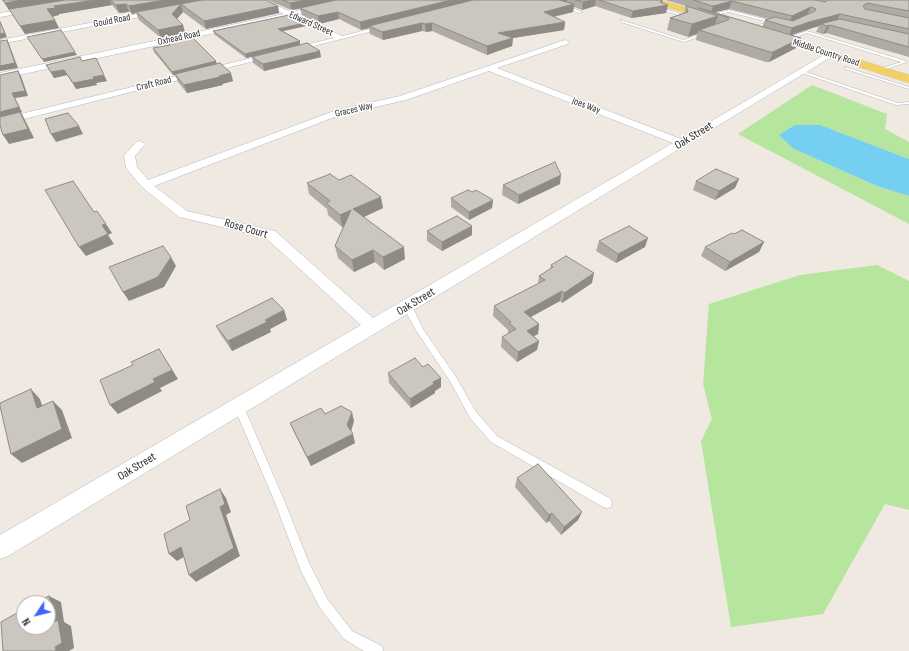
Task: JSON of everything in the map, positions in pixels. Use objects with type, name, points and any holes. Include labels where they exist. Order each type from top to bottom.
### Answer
[{"type":"main road","points":[[651,0],[729,22]]},
{"type":"main road","name":"Middle Country Road","points":[[746,27],[909,79]]},
{"type":"street","name":"Edward Street","points":[[259,0],[341,38]]},
{"type":"street","name":"Oxhead Road","points":[[0,76],[359,0]]},
{"type":"street","points":[[0,15],[31,7],[40,8]]},
{"type":"street","name":"Gould Road","points":[[0,42],[163,12]]},
{"type":"street","name":"Craft Road","points":[[0,122],[395,25]]},
{"type":"street","name":"Graces Way","points":[[146,186],[337,113],[403,98],[565,42]]},
{"type":"street","name":"Oak Street","points":[[0,548],[832,54]]},
{"type":"street","name":"Joes Way","points":[[489,68],[682,143]]},
{"type":"street","name":"Rose Court","points":[[140,144],[129,156],[132,168],[146,186],[183,214],[270,234],[373,327]]},
{"type":"lane","points":[[558,5],[581,12]]},
{"type":"lane","points":[[673,6],[662,10],[691,18]]},
{"type":"lane","points":[[707,17],[729,11],[778,23]]},
{"type":"lane","points":[[622,21],[684,41],[714,30]]},
{"type":"lane","points":[[746,27],[772,22]]},
{"type":"lane","points":[[785,40],[814,30]]},
{"type":"lane","points":[[807,32],[907,62]]},
{"type":"lane","points":[[881,70],[907,62]]},
{"type":"lane","points":[[846,68],[909,88]]},
{"type":"lane","points":[[802,72],[898,104],[909,103]]},
{"type":"lane","points":[[893,83],[909,79]]},
{"type":"lane","points":[[407,307],[420,330],[453,379],[473,415],[494,439],[607,503]]},
{"type":"lane","points":[[239,407],[279,500],[305,567],[324,604],[348,634],[378,651]]},
{"type":"green space","points":[[812,85],[887,114],[885,129],[909,142],[909,159],[820,125],[794,149],[877,186],[909,196],[909,224],[738,134]]},
{"type":"green space","points":[[877,265],[909,281],[909,510],[885,504],[823,614],[731,627],[701,441],[712,419],[703,384],[709,304],[800,275]]},
{"type":"water","points":[[795,125],[820,125],[909,159],[909,196],[877,186],[794,149],[779,135]]},
{"type":"building","points":[[3,0],[22,0],[5,3]]},
{"type":"building","points":[[65,0],[96,0],[54,6],[56,8],[47,9],[55,20],[20,26],[9,9]]},
{"type":"building","points":[[111,0],[165,0],[129,6],[126,4],[116,5]]},
{"type":"building","points":[[202,0],[266,0],[278,6],[204,21],[181,4],[172,14],[183,25],[158,30],[136,12]]},
{"type":"building","points":[[283,0],[305,0],[290,3]]},
{"type":"building","points":[[336,0],[451,0],[360,22],[338,12],[318,16],[300,8]]},
{"type":"building","points":[[473,0],[559,0],[574,4],[544,12],[565,22],[498,33],[513,38],[487,46],[432,23],[422,23],[382,32],[369,26]]},
{"type":"building","points":[[576,0],[592,0],[583,2]]},
{"type":"building","points":[[599,0],[662,0],[660,2],[668,5],[633,11]]},
{"type":"building","points":[[693,0],[816,0],[825,2],[828,0],[909,0],[909,11],[867,3],[863,6],[865,9],[909,18],[909,29],[840,14],[792,28],[765,20],[775,17],[793,21],[815,11],[816,9],[811,7],[792,16],[732,1],[713,6]]},
{"type":"building","points":[[686,6],[718,16],[692,24],[670,18],[688,12]]},
{"type":"building","points":[[699,8],[801,38],[773,52],[770,52],[699,30],[728,20],[729,18]]},
{"type":"building","points":[[289,15],[305,23],[278,29],[300,41],[245,54],[213,31]]},
{"type":"building","points":[[840,19],[909,34],[909,47],[830,25],[827,26],[820,24]]},
{"type":"building","points":[[0,22],[5,33],[0,34]]},
{"type":"building","points":[[61,30],[75,52],[42,59],[27,37]]},
{"type":"building","points":[[191,36],[216,61],[172,72],[153,48],[170,45],[166,41]]},
{"type":"building","points":[[7,40],[15,63],[0,66],[0,41]]},
{"type":"building","points":[[307,43],[320,51],[263,64],[252,57]]},
{"type":"building","points":[[80,57],[82,61],[96,58],[104,75],[93,77],[94,79],[73,83],[64,70],[51,72],[46,65]]},
{"type":"building","points":[[220,63],[231,73],[184,85],[175,74]]},
{"type":"building","points":[[18,71],[25,91],[12,93],[19,107],[0,112],[0,75]]},
{"type":"building","points":[[20,112],[28,129],[3,135],[0,126],[0,117]]},
{"type":"building","points":[[68,113],[79,126],[51,134],[45,119]]},
{"type":"building","points":[[555,162],[561,175],[519,195],[503,185]]},
{"type":"building","points":[[716,169],[739,179],[719,191],[696,181]]},
{"type":"building","points":[[330,174],[339,180],[351,175],[381,197],[353,209],[404,247],[383,257],[373,250],[352,260],[335,246],[351,210],[340,215],[326,203],[330,201],[307,183]]},
{"type":"building","points":[[73,181],[94,212],[97,211],[106,224],[102,225],[108,234],[79,247],[45,190]]},
{"type":"building","points":[[468,190],[472,192],[476,190],[493,200],[469,212],[451,198]]},
{"type":"building","points":[[457,216],[472,226],[442,242],[427,231]]},
{"type":"building","points":[[629,226],[648,238],[618,254],[599,241]]},
{"type":"building","points":[[742,230],[764,242],[730,262],[705,247],[732,233],[734,234]]},
{"type":"building","points":[[163,246],[171,257],[158,277],[123,292],[109,267]]},
{"type":"building","points":[[566,256],[594,273],[564,293],[562,291],[524,312],[539,324],[527,331],[539,341],[518,352],[502,337],[516,329],[509,323],[511,322],[494,306],[545,280],[539,276],[553,267],[551,265]]},
{"type":"building","points":[[272,298],[284,310],[265,320],[267,322],[228,341],[216,326]]},
{"type":"building","points":[[159,349],[172,370],[153,379],[155,382],[110,405],[100,380],[133,365],[131,362]]},
{"type":"building","points":[[415,358],[423,367],[428,364],[441,378],[410,399],[388,373]]},
{"type":"building","points":[[31,389],[37,408],[53,401],[62,429],[11,454],[0,403]]},
{"type":"building","points":[[341,406],[352,412],[347,425],[353,434],[307,457],[290,423],[321,408],[325,414]]},
{"type":"building","points":[[538,464],[582,512],[564,527],[552,513],[549,515],[517,478]]},
{"type":"building","points":[[220,489],[225,504],[220,507],[234,548],[189,575],[181,547],[169,554],[164,534],[190,520],[186,506]]},
{"type":"building","points":[[16,614],[16,635],[56,635],[56,621],[58,620],[62,643],[55,647],[56,651],[3,651],[1,622]]}]
